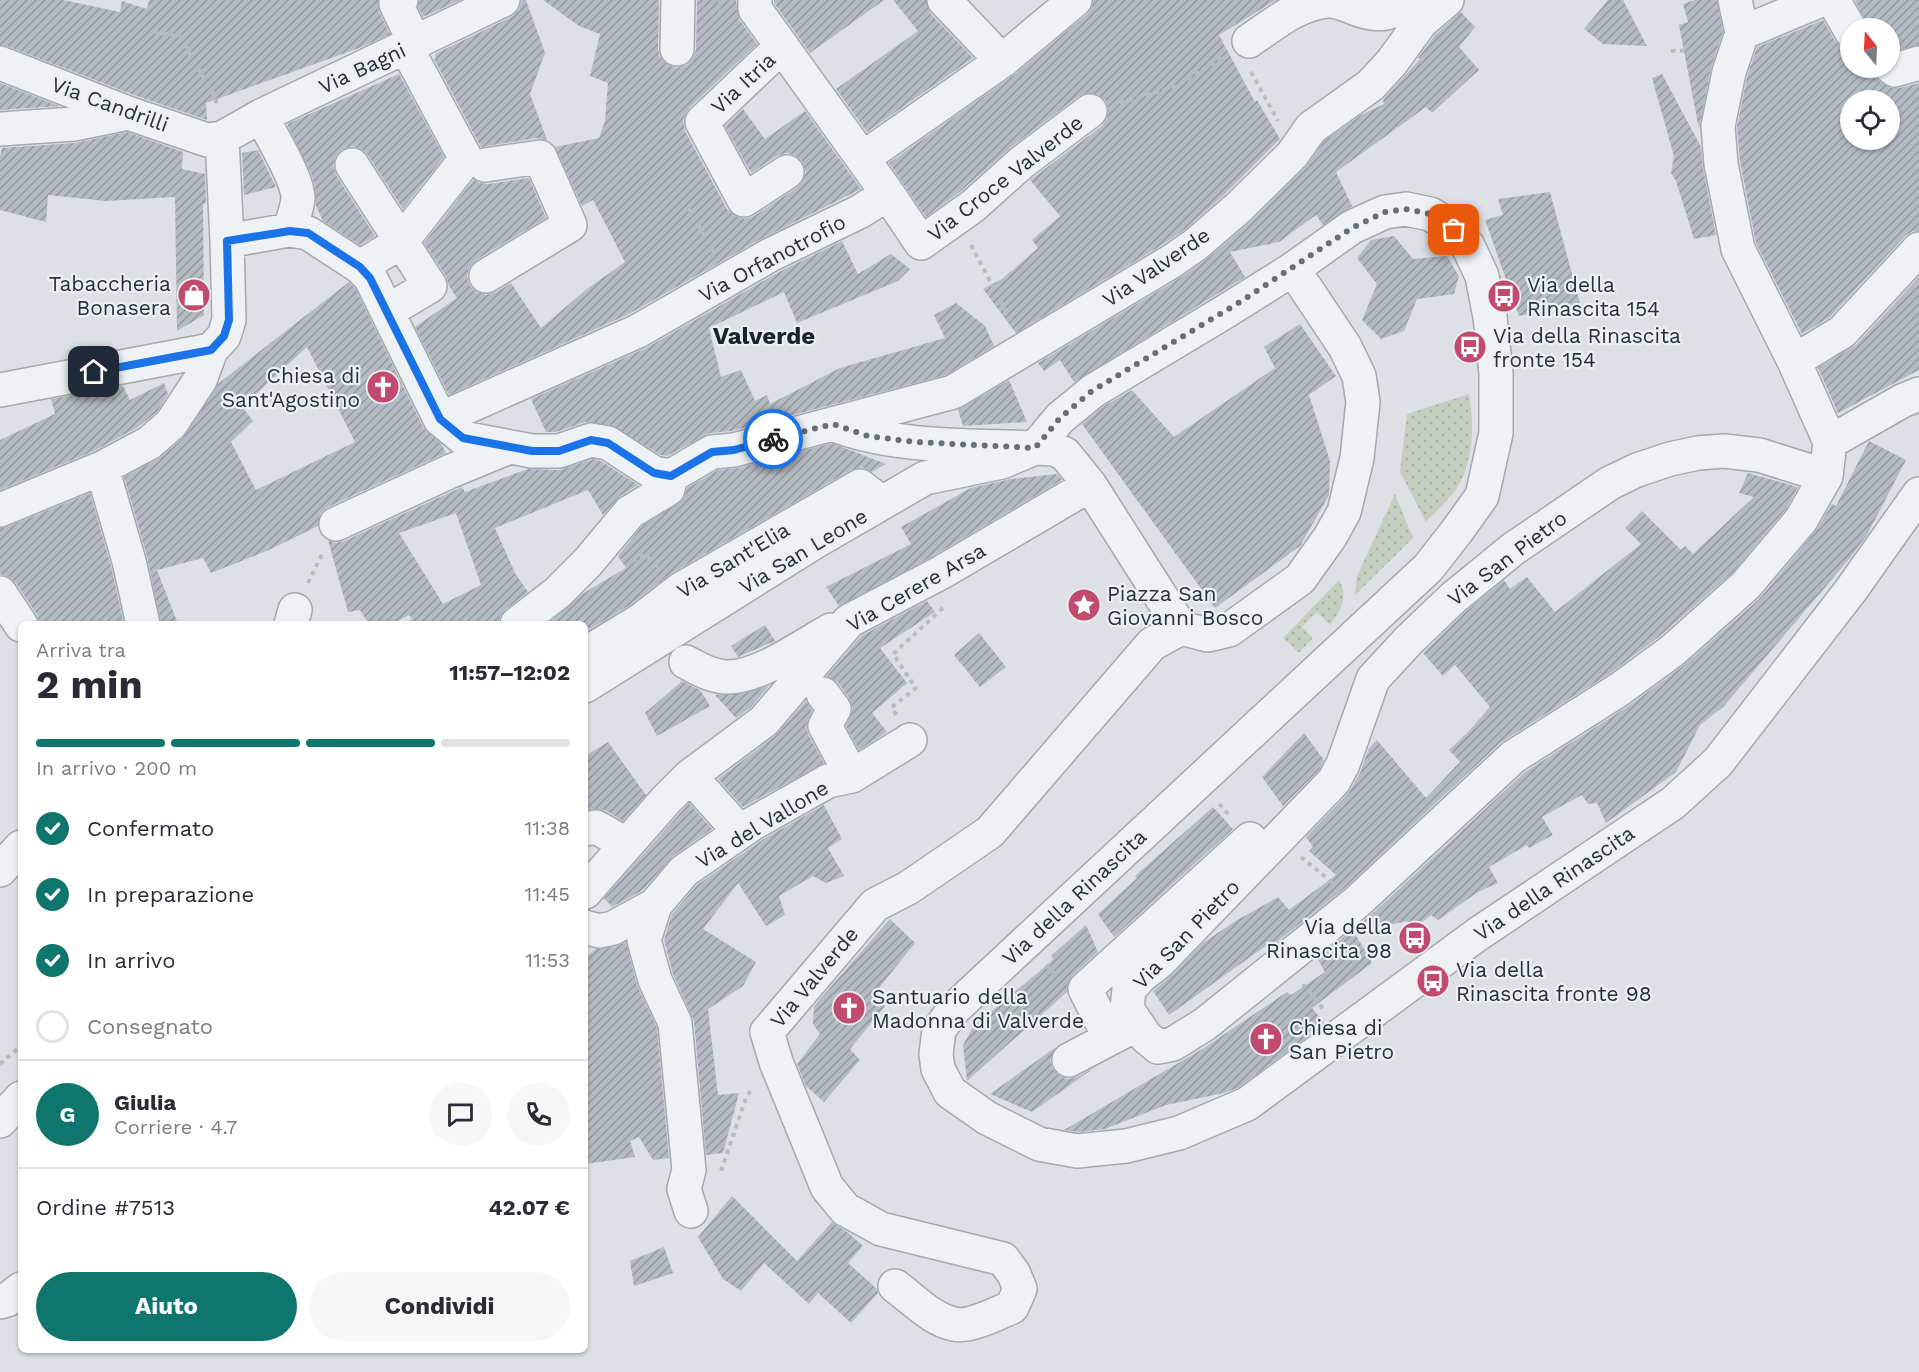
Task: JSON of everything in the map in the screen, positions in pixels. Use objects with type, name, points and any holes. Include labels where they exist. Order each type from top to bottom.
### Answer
[{"type":"street","name":"Via Bagni","points":[[222,138],[261,116],[503,0]]},
{"type":"street","points":[[755,0],[754,9],[888,194]]},
{"type":"street","points":[[944,0],[1002,61]]},
{"type":"street","points":[[863,158],[1002,61],[1075,0]]},
{"type":"street","points":[[1243,44],[1305,5],[1330,1],[1345,4],[1371,15],[1393,13],[1416,0]]},
{"type":"street","name":"Via Valverde","points":[[671,476],[712,452],[734,450],[953,392],[1026,349],[1195,244],[1238,208],[1292,155],[1311,128],[1371,85],[1392,62],[1421,22],[1448,0]]},
{"type":"street","points":[[1735,0],[1742,33],[1729,72],[1718,126],[1721,164],[1738,249],[1794,361],[1830,442],[1902,401],[1919,394]]},
{"type":"street","points":[[1742,33],[1821,0]]},
{"type":"street","points":[[1833,0],[1843,18]]},
{"type":"street","points":[[360,267],[400,242],[466,159],[410,45],[399,2]]},
{"type":"street","points":[[677,49],[693,3]]},
{"type":"street","name":"Via Itria","points":[[782,46],[702,122],[744,200],[787,172]]},
{"type":"street","name":"Via Candrilli","points":[[0,63],[207,140],[222,138]]},
{"type":"street","points":[[1900,69],[1919,63]]},
{"type":"street","name":"Via Croce Valverde","points":[[888,194],[921,243],[974,206],[1021,163],[1090,111]]},
{"type":"street","points":[[0,129],[74,124],[128,112]]},
{"type":"street","points":[[261,116],[295,182],[298,196],[290,231]]},
{"type":"street","points":[[0,510],[102,468],[149,443],[171,424],[200,380],[211,350],[224,336],[229,320],[222,138]]},
{"type":"street","points":[[485,165],[540,157],[570,225],[486,276]]},
{"type":"street","points":[[352,165],[430,286],[388,311]]},
{"type":"street","name":"Via Orfanotrofio","points":[[443,422],[638,331],[770,255],[859,212],[888,194]]},
{"type":"street","name":"Via della Rinascita","points":[[1035,448],[1060,418],[1092,391],[1293,269],[1352,228],[1385,212],[1406,209],[1430,214],[1444,222],[1468,246],[1482,276],[1490,317],[1496,373],[1496,433],[1482,496],[1428,568],[954,1009],[939,1030],[936,1054],[938,1069],[950,1092],[987,1118],[1039,1143],[1077,1151],[1126,1146],[1179,1133],[1247,1104],[1478,934],[1672,803],[1718,762],[1851,590],[1919,494]]},
{"type":"street","points":[[227,241],[290,231],[308,233],[360,267],[370,278],[388,311],[443,422],[463,438],[532,451],[559,451],[591,440],[608,443],[654,473],[671,476],[668,489],[630,512],[588,562],[557,593],[520,621]]},
{"type":"street","points":[[1794,361],[1842,332],[1919,249]]},
{"type":"street","points":[[833,424],[868,436],[914,442],[1054,449],[1065,454],[1090,485],[1181,628],[1208,635],[1229,630],[1300,579],[1344,513],[1357,458],[1363,402],[1359,376],[1346,347],[1293,269]]},
{"type":"street","points":[[0,390],[211,350]]},
{"type":"street","name":"Via San Pietro","points":[[1826,476],[1759,455],[1724,451],[1698,453],[1670,459],[1637,470],[1610,483],[1514,549],[1453,598],[1373,679],[1343,764],[1334,781],[1258,845],[1159,962],[1129,989],[1123,1032],[1146,1037],[1158,1047],[1173,1044],[1205,1024],[1357,902],[1514,757],[1620,689],[1672,651],[1746,585],[1801,520],[1826,476],[1830,442]]},
{"type":"street","points":[[336,524],[450,471],[507,448]]},
{"type":"street","name":"Via San Leone","points":[[588,684],[813,543],[925,478],[1002,462],[1035,448]]},
{"type":"street","points":[[102,468],[129,561],[142,621]]},
{"type":"street","name":"Via Cerere Arsa","points":[[588,888],[690,776],[814,682],[849,621],[942,572],[1090,485]]},
{"type":"street","name":"Via Sant'Elia","points":[[588,652],[641,620],[681,589],[860,486],[882,503]]},
{"type":"street","points":[[0,593],[18,621]]},
{"type":"street","points":[[686,662],[718,676],[755,673],[849,621]]},
{"type":"street","name":"Via Valverde","points":[[895,1286],[936,1316],[954,1324],[964,1324],[994,1316],[1012,1307],[1020,1289],[1014,1274],[1003,1259],[881,1229],[845,1209],[828,1187],[776,1062],[767,1032],[875,905],[908,888],[990,832],[1152,644],[1181,628]]},
{"type":"street","points":[[814,682],[834,709],[825,726],[852,776]]},
{"type":"street","name":"Via del Vallone","points":[[691,1211],[684,1189],[689,1170],[675,1023],[655,980],[644,940],[656,905],[684,870],[741,832],[828,781],[852,776],[910,740]]},
{"type":"street","points":[[690,776],[741,832]]},
{"type":"street","points":[[588,828],[596,827],[626,844]]},
{"type":"street","points":[[1069,1059],[1123,1032],[1085,989],[1133,946],[1258,845]]},
{"type":"street","points":[[0,870],[18,850]]},
{"type":"street","name":"Via del Vallone","points":[[590,936],[613,928],[656,905]]},
{"type":"street","points":[[0,1120],[6,1117],[18,1102]]},
{"type":"street","points":[[0,1302],[18,1291]]},
{"type":"path","points":[[693,3],[710,13],[720,13],[720,0]]},
{"type":"path","points":[[153,31],[180,37],[216,99],[222,138]]},
{"type":"path","points":[[1243,44],[1282,129],[1306,136]]},
{"type":"path","name":"Via Croce Valverde","points":[[1090,111],[1177,86],[1243,44]]},
{"type":"path","points":[[689,209],[729,278]]},
{"type":"path","points":[[966,235],[1026,349]]},
{"type":"path","points":[[293,617],[336,524]]},
{"type":"path","points":[[910,740],[892,707],[916,688],[894,654],[941,611],[949,598],[950,588],[942,572]]},
{"type":"path","points":[[1199,781],[1279,868],[1292,850],[1357,902]]},
{"type":"path","points":[[1027,941],[1070,993],[1085,989]]},
{"type":"path","points":[[1261,978],[1283,986],[1305,986],[1329,1016]]},
{"type":"path","points":[[0,1064],[18,1049]]},
{"type":"path","points":[[719,1175],[724,1167],[746,1098],[763,1071],[776,1062]]},
{"type":"green space","points":[[1469,394],[1472,439],[1465,473],[1453,493],[1426,522],[1400,472],[1407,414]]},
{"type":"green space","points":[[1395,494],[1413,538],[1355,595],[1357,576]]},
{"type":"green space","points":[[1339,580],[1343,598],[1338,614],[1330,625],[1317,612],[1302,627],[1313,638],[1299,653],[1283,638]]},
{"type":"building","points":[[0,0],[63,0],[120,12],[122,1],[147,9],[149,0],[378,0],[379,12],[390,34],[362,47],[206,103],[207,120],[0,45]]},
{"type":"building","points":[[419,0],[460,0],[423,17],[418,7]]},
{"type":"building","points":[[522,0],[526,0],[545,53],[530,94],[547,140],[537,138],[481,147],[434,59],[435,54],[511,17],[519,10]]},
{"type":"building","points":[[543,0],[659,0],[658,49],[660,57],[668,65],[677,68],[687,65],[696,50],[697,0],[736,0],[739,19],[757,44],[689,108],[683,120],[685,131],[727,209],[735,216],[745,219],[754,216],[798,187],[806,172],[802,161],[787,153],[777,156],[751,173],[725,126],[743,109],[765,139],[805,111],[861,189],[761,239],[629,314],[449,395],[415,327],[457,298],[446,276],[424,243],[474,179],[479,183],[488,184],[529,178],[546,218],[476,260],[469,268],[467,277],[470,286],[486,295],[511,283],[541,328],[587,289],[625,262],[593,200],[582,206],[555,147],[599,138],[605,121],[608,83],[590,76],[600,34],[579,26]]},
{"type":"building","points":[[774,0],[884,0],[810,53]]},
{"type":"building","points":[[893,0],[926,0],[930,13],[973,58],[867,132],[836,89],[918,31]]},
{"type":"building","points":[[1093,0],[1276,0],[1219,35],[1255,102],[1257,100],[1280,139],[1225,194],[1184,230],[1016,333],[983,289],[1002,279],[1038,248],[1032,240],[1060,216],[1030,180],[1102,126],[1107,118],[1108,108],[1105,100],[1097,94],[1087,93],[1079,96],[1010,148],[961,191],[926,217],[889,163],[1014,75],[1087,14],[1092,7]]},
{"type":"building","points":[[1608,0],[1623,0],[1647,46],[1603,44],[1584,29]]},
{"type":"building","points":[[1695,0],[1717,0],[1723,32],[1711,68],[1699,129],[1679,25],[1688,22],[1683,4]]},
{"type":"building","points":[[1855,0],[1919,0],[1919,45],[1900,50],[1900,18],[1864,18]]},
{"type":"building","points":[[1461,12],[1475,27],[1459,47],[1479,70],[1432,113],[1426,107],[1336,172],[1352,206],[1323,225],[1316,215],[1279,242],[1230,252],[1245,277],[1074,382],[1060,360],[1044,371],[1038,363],[1183,276],[1207,259],[1250,222],[1305,168],[1324,141],[1361,115],[1384,104],[1383,100],[1420,59],[1418,58],[1435,35]]},
{"type":"building","points":[[1823,20],[1840,45],[1840,78],[1877,78],[1891,88],[1919,83],[1919,231],[1913,231],[1905,236],[1830,317],[1802,334],[1756,243],[1740,161],[1737,127],[1747,77],[1757,47]]},
{"type":"building","points":[[399,74],[444,157],[403,209],[367,154],[352,146],[341,150],[333,165],[336,175],[375,236],[360,245],[323,221],[316,206],[315,187],[311,173],[287,124]]},
{"type":"building","points":[[1662,74],[1701,147],[1716,235],[1694,239],[1676,181],[1671,173],[1674,156],[1652,78]]},
{"type":"building","points":[[0,83],[59,106],[0,110]]},
{"type":"building","points":[[127,132],[183,152],[182,169],[205,174],[204,315],[177,331],[175,197],[106,201],[48,195],[46,222],[0,210],[2,148],[75,143]]},
{"type":"building","points":[[258,150],[276,187],[244,195],[242,153]]},
{"type":"building","points":[[1550,192],[1580,304],[1519,316],[1485,220],[1503,215],[1498,199]]},
{"type":"building","points":[[1394,236],[1413,259],[1447,256],[1459,276],[1454,294],[1417,299],[1404,331],[1381,339],[1362,320],[1377,284],[1357,258],[1371,240]]},
{"type":"building","points":[[842,241],[858,274],[891,254],[910,269],[898,281],[797,323],[784,292],[709,328],[721,377],[741,370],[755,401],[767,395],[770,404],[840,368],[945,338],[934,315],[956,303],[985,326],[994,346],[946,375],[731,431],[710,433],[667,456],[661,455],[611,425],[585,422],[556,432],[546,432],[531,399],[646,348],[779,272]]},
{"type":"building","points":[[1919,277],[1919,370],[1838,413],[1818,368],[1856,345]]},
{"type":"building","points":[[349,282],[355,288],[423,427],[441,444],[446,453],[328,507],[320,514],[318,526],[269,550],[211,573],[203,558],[157,570],[177,621],[160,621],[147,556],[124,477],[158,459],[183,438],[219,383]],"holes":[[[307,347],[355,442],[256,490],[231,442],[253,421],[242,407]]]},
{"type":"building","points":[[1300,324],[1336,376],[1309,395],[1330,461],[1329,495],[1300,546],[1215,608],[1082,424],[1104,406],[1132,390],[1174,437],[1275,368],[1264,347]]},
{"type":"building","points":[[1009,380],[1027,422],[963,426],[958,410]]},
{"type":"building","points":[[164,383],[168,394],[157,412],[138,427],[94,451],[0,490],[0,440],[55,414],[51,399],[123,386],[130,400]]},
{"type":"building","points":[[1869,441],[1906,460],[1867,535],[1723,707],[1700,725],[1676,772],[1606,823],[1597,803],[1588,804],[1582,795],[1542,817],[1553,835],[1529,848],[1527,845],[1489,867],[1498,883],[1478,892],[1438,920],[1431,915],[1412,930],[1408,921],[1354,932],[1372,963],[1312,1008],[1325,1024],[1238,1088],[1166,1105],[1105,1129],[1078,1132],[1064,1130],[1204,1048],[1287,992],[1291,995],[1325,972],[1317,958],[1370,916],[1525,772],[1630,705],[1683,666],[1759,599],[1815,532],[1832,504],[1836,506]]},
{"type":"building","points":[[832,443],[886,464],[872,472],[862,467],[851,470],[672,573],[630,605],[588,630],[588,621],[551,621],[582,594],[626,568],[618,556],[642,526],[683,500],[687,488],[718,470],[739,468]]},
{"type":"building","points":[[593,459],[601,461],[638,485],[620,496],[603,515],[588,490],[495,528],[515,573],[528,592],[505,610],[499,621],[408,621],[412,619],[409,615],[398,621],[367,621],[360,610],[348,612],[328,540],[335,543],[344,541],[462,487],[465,492],[528,469],[559,470]],"holes":[[[456,513],[481,585],[443,604],[399,533]]]},
{"type":"building","points":[[1748,473],[1798,487],[1786,509],[1733,572],[1660,636],[1609,674],[1500,743],[1345,888],[1269,948],[1267,945],[1169,1015],[1153,991],[1203,943],[1278,897],[1289,910],[1336,875],[1309,851],[1313,847],[1306,837],[1348,794],[1360,773],[1369,748],[1377,740],[1426,798],[1460,762],[1449,750],[1490,707],[1455,665],[1443,676],[1423,653],[1465,612],[1504,580],[1510,589],[1527,577],[1555,612],[1641,544],[1625,528],[1642,511],[1681,550],[1685,546],[1693,554],[1754,497],[1739,493]]},
{"type":"building","points":[[1057,474],[1062,480],[933,556],[839,606],[826,587],[911,544],[901,527],[971,488],[1011,479]]},
{"type":"building","points":[[90,493],[111,566],[123,621],[39,621],[16,583],[0,574],[0,528]]},
{"type":"building","points":[[927,601],[935,612],[880,648],[907,683],[872,713],[887,732],[859,750],[846,726],[853,708],[849,698],[838,682],[827,676],[861,636]]},
{"type":"building","points":[[765,625],[775,641],[738,657],[731,646]]},
{"type":"building","points":[[979,633],[1006,667],[980,687],[954,655]]},
{"type":"building","points":[[682,681],[700,690],[710,706],[657,736],[645,713]]},
{"type":"building","points":[[769,686],[751,707],[736,718],[715,695],[742,694]]},
{"type":"building","points":[[806,701],[812,711],[806,726],[808,734],[824,763],[743,807],[718,779],[775,736]]},
{"type":"building","points":[[1304,733],[1324,760],[1319,770],[1283,806],[1262,777]]},
{"type":"building","points":[[608,742],[646,795],[623,821],[605,810],[588,810],[588,754]]},
{"type":"building","points":[[689,803],[712,829],[673,856],[643,890],[612,907],[604,898]]},
{"type":"building","points":[[824,805],[842,839],[828,848],[844,876],[826,883],[813,876],[779,896],[785,915],[766,926],[738,883],[703,929],[756,962],[743,986],[708,1009],[718,1095],[739,1093],[723,1153],[706,1155],[694,1021],[673,974],[664,940],[672,914],[697,885],[762,840]]},
{"type":"building","points":[[1213,807],[1233,829],[1114,937],[1098,914],[1137,878],[1135,876]]},
{"type":"building","name":"Santuario della Madonna di Valverde","points":[[890,919],[915,943],[874,994],[885,1006],[850,1049],[860,1060],[824,1102],[806,1086],[797,1064],[820,1034],[813,1024],[814,1006]]},
{"type":"building","points":[[1086,925],[1098,952],[1072,976],[1067,985],[1067,992],[967,1081],[963,1045],[973,1027],[1054,959],[1051,956]]},
{"type":"building","points":[[626,942],[637,985],[657,1028],[669,1158],[653,1160],[639,1137],[630,1141],[635,1157],[588,1164],[588,955],[596,949],[617,946]]},
{"type":"building","points":[[1056,1047],[1050,1060],[1053,1069],[1060,1076],[1068,1079],[1077,1077],[1094,1068],[1032,1112],[990,1094]]},
{"type":"building","points":[[732,1196],[797,1261],[832,1222],[863,1246],[848,1263],[877,1289],[878,1293],[851,1323],[818,1293],[809,1304],[764,1263],[741,1291],[723,1279],[698,1237]]},
{"type":"building","points":[[664,1247],[673,1273],[634,1286],[630,1261]]},
{"type":"way so far","points":[[773,439],[833,424],[868,436],[914,442],[1035,448],[1060,418],[1092,391],[1223,313],[1352,228],[1385,212],[1406,209],[1430,214],[1454,230]]},
{"type":"place","name":"Tabaccheria Bonasera","points":[[194,295]]},
{"type":"place","name":"Via della Rinascita 154","points":[[1504,296]]},
{"type":"place","name":"Via della Rinascita fronte 154","points":[[1470,347]]},
{"type":"place","name":"Chiesa di Sant'Agostino","points":[[383,387]]},
{"type":"place","name":"Piazza San Giovanni Bosco","points":[[1084,605]]},
{"type":"place","name":"Via della Rinascita 98","points":[[1415,938]]},
{"type":"place","name":"Via della Rinascita fronte 98","points":[[1433,981]]},
{"type":"place","name":"Santuario della Madonna di Valverde","points":[[849,1008]]},
{"type":"place","name":"Chiesa di San Pietro","points":[[1266,1039]]},
{"type":"district","name":"Valverde","points":[[764,336]]},
{"type":"route","points":[[94,372],[211,350],[224,336],[229,320],[227,241],[290,231],[308,233],[360,267],[370,278],[440,419],[463,438],[532,451],[559,451],[591,440],[608,443],[654,473],[671,476],[712,452],[734,450],[773,439]]}]
